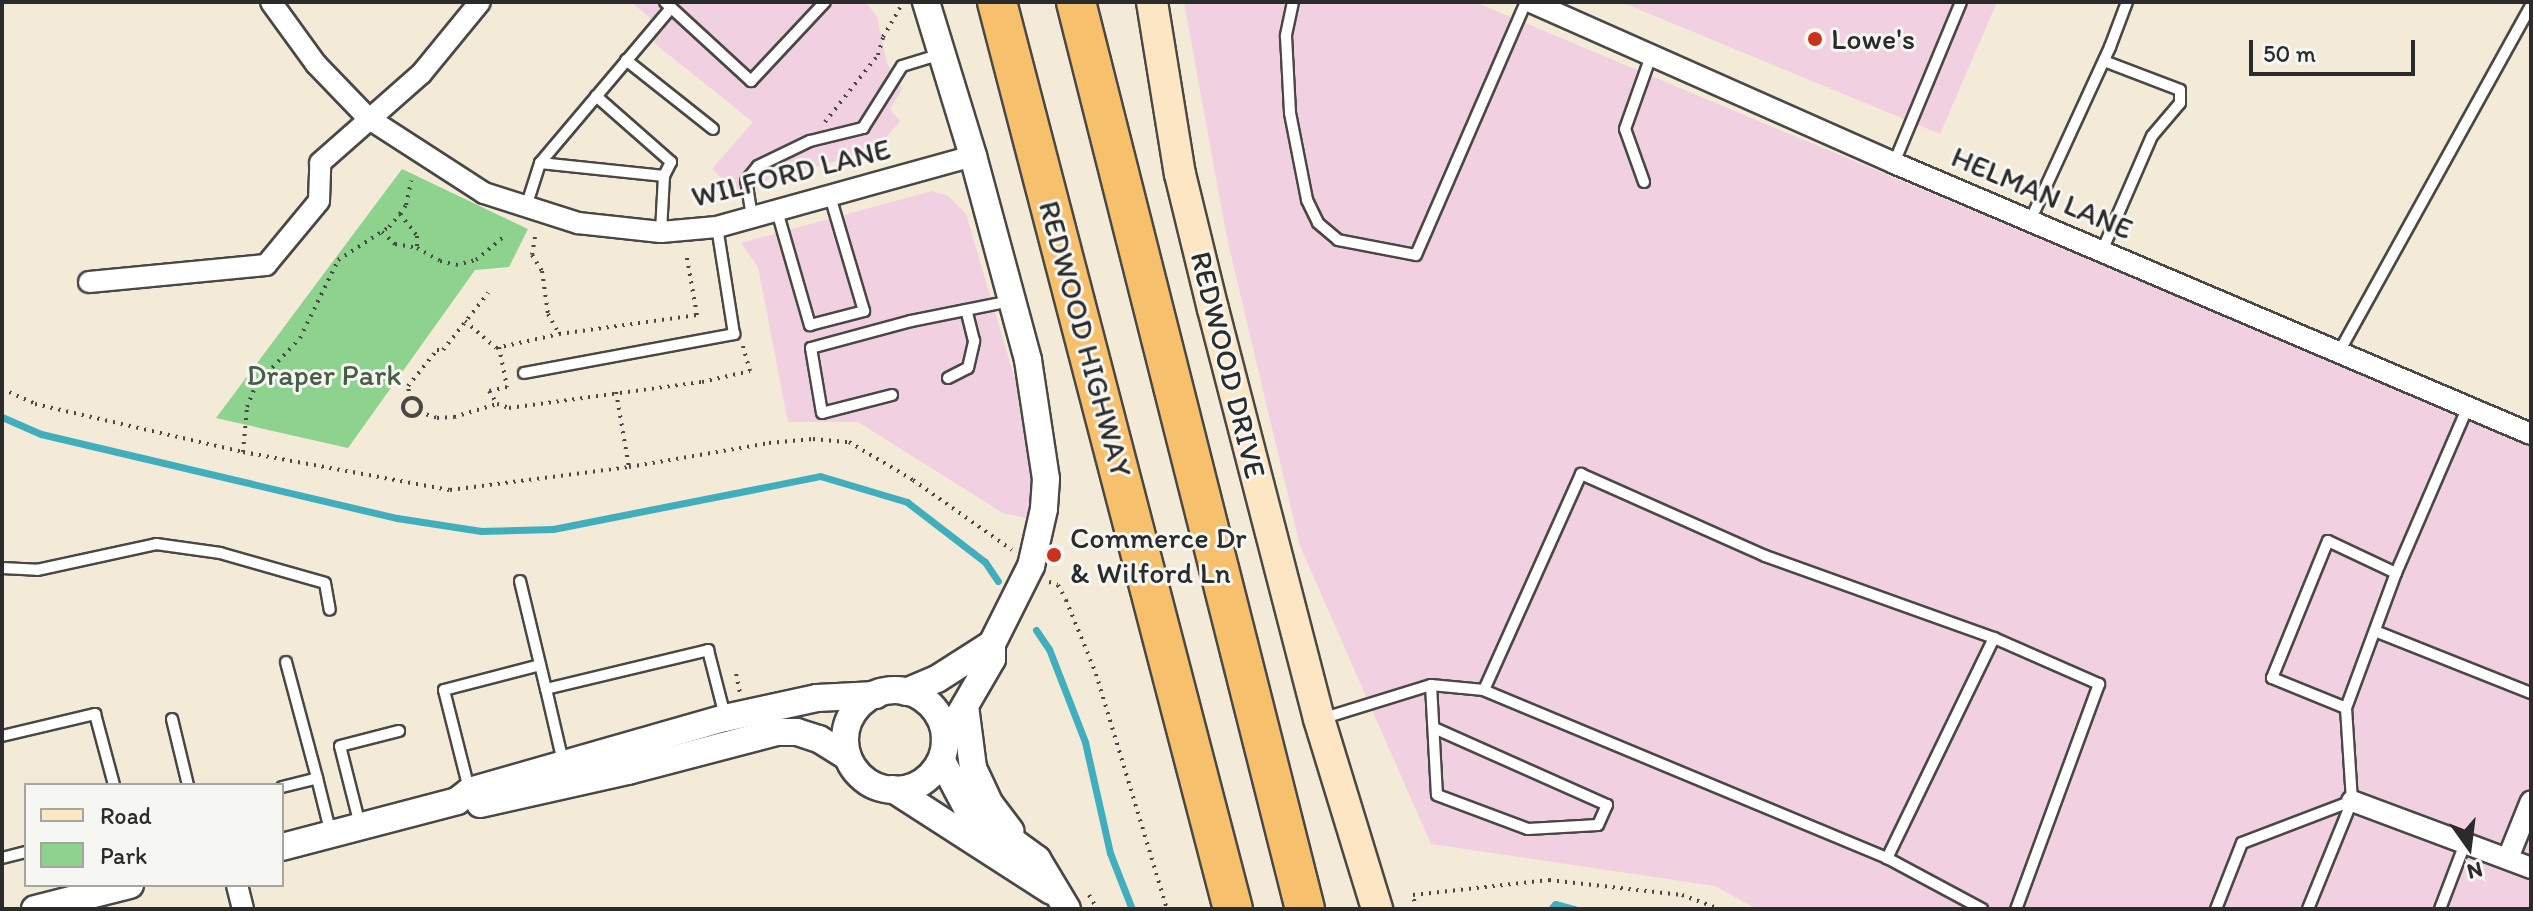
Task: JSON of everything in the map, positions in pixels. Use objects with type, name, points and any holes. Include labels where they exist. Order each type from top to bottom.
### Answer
[{"type":"highway","points":[[988,2],[1024,108]]},
{"type":"highway","name":"REDWOOD HIGHWAY","points":[[997,2],[1233,909]]},
{"type":"highway","points":[[1076,2],[1305,909]]},
{"type":"highway","points":[[1087,2],[1105,110]]},
{"type":"main road","name":"REDWOOD DRIVE","points":[[1152,2],[1180,174],[1319,719],[1377,909]]},
{"type":"street","name":"WILFORD LANE","points":[[271,2],[316,64],[368,118],[484,193],[578,223],[661,232],[717,227],[973,156]]},
{"type":"street","points":[[89,282],[266,265],[319,201],[320,163],[421,74],[480,2]]},
{"type":"street","name":"HELMAN LANE","points":[[1528,2],[1894,163],[2531,434]]},
{"type":"street","points":[[893,789],[918,785],[930,777],[992,659],[992,644],[1015,602],[1037,548],[1046,479],[1028,360],[973,156],[942,53],[913,5]]},
{"type":"street","points":[[284,847],[463,796],[733,708],[906,692],[937,679],[992,644]]},
{"type":"street","points":[[906,692],[928,700],[936,709],[943,751],[967,808],[1037,859],[1062,901]]},
{"type":"street","points":[[848,757],[846,731],[849,717],[862,701],[876,695]]},
{"type":"street","points":[[965,706],[973,768],[990,804],[1017,845]]},
{"type":"street","points":[[463,796],[473,806],[628,771],[777,732],[797,732],[819,739],[848,757],[861,777],[893,789],[1062,901]]},
{"type":"street","points":[[2352,801],[2464,846],[2531,868]]},
{"type":"street","points":[[2508,858],[2531,801]]},
{"type":"street","points":[[35,909],[121,887]]},
{"type":"street","points":[[238,887],[243,909]]},
{"type":"lane","points":[[526,208],[540,163],[668,5],[751,81],[825,2]]},
{"type":"lane","points":[[1293,2],[1286,36],[1290,113],[1307,200],[1318,223],[1338,240],[1416,255],[1528,2]]},
{"type":"lane","points":[[1894,163],[1961,2]]},
{"type":"lane","points":[[2030,221],[2104,61],[2127,2]]},
{"type":"lane","points":[[2339,352],[2531,6]]},
{"type":"lane","points":[[752,217],[746,181],[758,166],[810,141],[863,128],[902,66],[942,53]]},
{"type":"lane","points":[[1644,182],[1625,129],[1651,56]]},
{"type":"lane","points":[[626,60],[713,129]]},
{"type":"lane","points":[[2102,251],[2152,136],[2180,103],[2180,90],[2104,61]]},
{"type":"lane","points":[[596,96],[671,162],[664,176],[661,232]]},
{"type":"lane","points":[[540,163],[664,176]]},
{"type":"lane","points":[[777,211],[810,325],[864,311],[830,196]]},
{"type":"lane","points":[[524,373],[734,334],[717,227]]},
{"type":"lane","points":[[892,395],[822,413],[811,348],[1012,300]]},
{"type":"lane","points":[[948,378],[968,368],[974,341],[966,310]]},
{"type":"lane","points":[[2308,909],[2352,801],[2346,708],[2396,573],[2468,407]]},
{"type":"lane","points":[[1484,690],[1581,474],[1765,556],[1994,638],[2099,684],[2016,909]]},
{"type":"lane","points":[[2346,708],[2272,678],[2328,541],[2396,573]]},
{"type":"lane","points":[[2,568],[37,570],[156,544],[220,553],[325,583],[330,610]]},
{"type":"lane","points":[[520,581],[563,762]]},
{"type":"lane","points":[[2375,631],[2531,693]]},
{"type":"lane","points":[[1887,858],[1994,638]]},
{"type":"lane","points":[[546,689],[708,650],[733,708]]},
{"type":"lane","points":[[286,662],[331,835]]},
{"type":"lane","points":[[463,796],[444,690],[540,665]]},
{"type":"lane","points":[[1319,719],[1431,685],[1484,690],[1887,858],[1982,909]]},
{"type":"lane","points":[[1431,685],[1437,795],[1528,829],[1598,825],[1607,805],[1434,728]]},
{"type":"lane","points":[[2,736],[95,714],[113,783]]},
{"type":"lane","points":[[172,719],[188,783]]},
{"type":"lane","points":[[361,827],[340,746],[399,731]]},
{"type":"lane","points":[[284,786],[317,778]]},
{"type":"lane","points":[[2216,909],[2242,843],[2352,801]]},
{"type":"lane","points":[[2440,909],[2464,846]]},
{"type":"lane","points":[[2,858],[24,852]]},
{"type":"path","points":[[810,141],[878,55],[883,37],[913,5]]},
{"type":"path","points":[[243,452],[247,407],[256,385],[300,338],[338,260],[382,232],[400,214],[406,205],[411,181]]},
{"type":"path","points":[[400,214],[417,236],[417,248]]},
{"type":"path","points":[[382,232],[395,244],[417,248],[440,261],[456,265],[476,260],[507,234]]},
{"type":"path","points":[[535,237],[532,255],[542,271],[548,314],[559,334]]},
{"type":"path","points":[[499,347],[559,334],[697,315],[687,258]]},
{"type":"path","points":[[410,399],[408,386],[437,350],[443,350],[488,293]]},
{"type":"path","points":[[465,321],[499,347],[507,387],[489,391],[497,404]]},
{"type":"path","points":[[419,412],[418,401],[410,399],[403,404],[404,412],[411,416],[419,412],[437,418],[454,417],[497,404],[509,408],[702,382],[750,371],[745,349],[734,334]]},
{"type":"path","points":[[2,389],[35,404],[243,452],[450,490],[629,467],[769,443],[813,439],[849,442],[913,480],[1017,554]]},
{"type":"path","points":[[616,392],[629,467]]},
{"type":"path","points":[[1050,580],[1066,600],[1096,674],[1167,909]]},
{"type":"path","points":[[733,708],[736,674]]},
{"type":"path","points":[[1416,909],[1413,895],[1549,880],[1682,895],[1720,909]]},
{"type":"shaded area","points":[[631,2],[866,2],[877,17],[887,63],[902,89],[890,110],[900,121],[875,151],[791,173],[785,160],[767,181],[734,190],[712,169],[753,122],[654,43],[650,18]]},
{"type":"shaded area","points":[[1184,2],[1475,2],[2531,445],[2531,909],[1757,909],[1715,886],[1431,844],[1300,546],[1227,238]]},
{"type":"shaded area","points":[[1621,2],[1997,2],[1940,134]]},
{"type":"shaded area","points":[[932,191],[948,196],[966,214],[1030,430],[1041,521],[1003,513],[858,422],[788,422],[758,267],[741,243]]},
{"type":"green space","name":"Draper Park","points":[[402,169],[528,229],[509,267],[475,270],[348,448],[216,418]]},
{"type":"waterway","points":[[2,417],[41,434],[397,518],[481,531],[553,529],[820,476],[907,502],[985,562],[998,581]]},
{"type":"waterway","points":[[1036,630],[1049,649],[1085,742],[1110,853],[1132,909]]},
{"type":"waterway","points":[[1551,909],[1555,904],[1574,909]]},
{"type":"place","name":"Lowe's","points":[[1815,39]]},
{"type":"place","name":"Commerce Dr & Wilford Ln","points":[[1054,555]]}]
